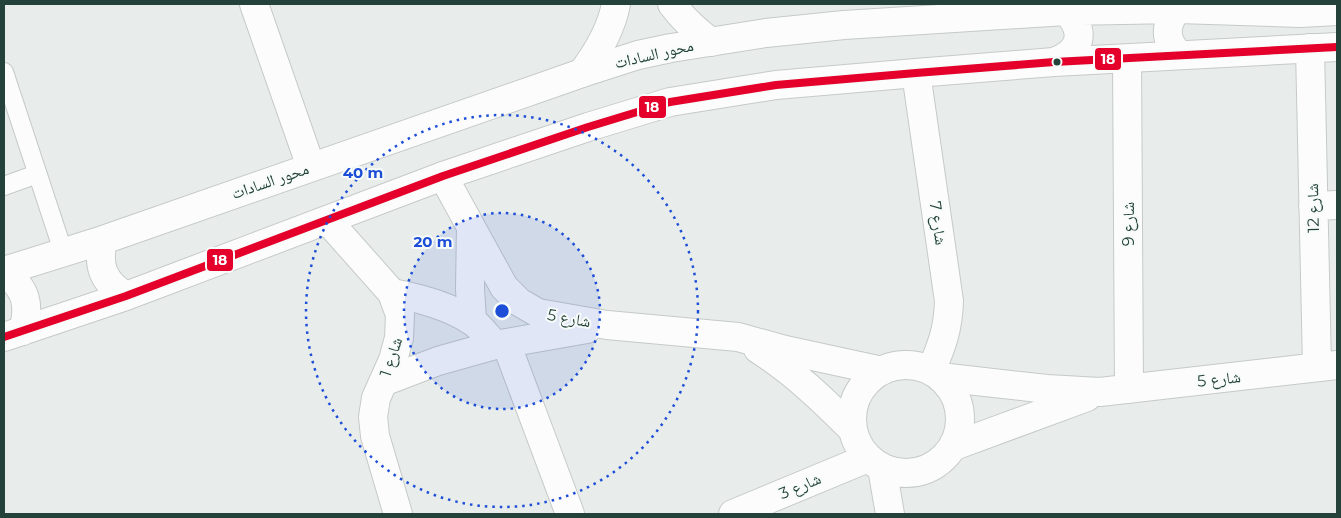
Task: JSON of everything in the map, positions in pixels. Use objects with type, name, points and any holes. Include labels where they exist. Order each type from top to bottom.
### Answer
[{"type":"street","points":[[254,4],[311,167]]},
{"type":"street","points":[[582,73],[596,54],[607,33],[616,4]]},
{"type":"street","points":[[672,4],[694,30],[712,42]]},
{"type":"street","name":"محور السادات","points":[[4,272],[63,251],[103,240],[638,55],[766,33],[844,25],[1066,11],[1302,7],[1337,11]]},
{"type":"street","points":[[1178,9],[1168,23],[1167,32],[1168,41],[1180,55]]},
{"type":"street","points":[[1054,62],[1067,57],[1076,47],[1079,34],[1076,20],[1066,11]]},
{"type":"street","points":[[14,334],[126,296],[443,176],[670,102],[776,85],[916,73],[1054,62],[1337,47]]},
{"type":"street","name":"شارع 12","points":[[1310,48],[1325,206],[1327,366]]},
{"type":"street","name":"شارع 9","points":[[1127,59],[1129,389]]},
{"type":"street","name":"شارع 7","points":[[916,73],[949,301],[948,321],[935,374]]},
{"type":"street","name":"شارع 5","points":[[443,176],[504,287],[519,302],[538,313],[608,325],[738,336],[795,352],[882,371]]},
{"type":"street","name":"شارع 1","points":[[328,220],[392,293],[400,315],[399,338],[393,360],[376,398],[373,417],[375,436],[398,514]]},
{"type":"street","points":[[471,228],[470,289],[472,320]]},
{"type":"street","points":[[103,240],[100,252],[101,266],[106,278],[115,289],[126,296]]},
{"type":"street","points":[[4,272],[22,290],[27,304],[27,318],[14,334]]},
{"type":"street","points":[[392,293],[429,302],[472,320],[501,344],[570,514]]},
{"type":"street","points":[[383,382],[438,362],[501,344],[608,325]]},
{"type":"street","name":"شارع 5","points":[[738,336],[780,363],[818,394],[853,430]]},
{"type":"street","points":[[898,366],[915,366],[935,374],[951,388],[958,401],[961,416],[960,431],[954,446],[938,463],[917,473],[893,472],[875,463],[858,445],[853,430],[852,412],[857,395],[868,381],[882,371],[898,366]]},
{"type":"street","name":"شارع 5","points":[[935,374],[1047,389],[1100,392],[1327,366]]},
{"type":"street","name":"شارع 5","points":[[954,446],[1002,426],[1100,392]]},
{"type":"street","points":[[875,463],[890,514]]},
{"type":"street","name":"شارع 3","points":[[733,514],[875,463]]},
{"type":"lane","points":[[4,72],[10,114],[38,174],[63,251]]},
{"type":"lane","points":[[4,186],[38,174]]},
{"type":"transit line","name":"18","points":[[4,337],[126,296],[443,176],[588,127],[670,102],[776,85],[916,73],[1054,62],[1337,47]]}]
